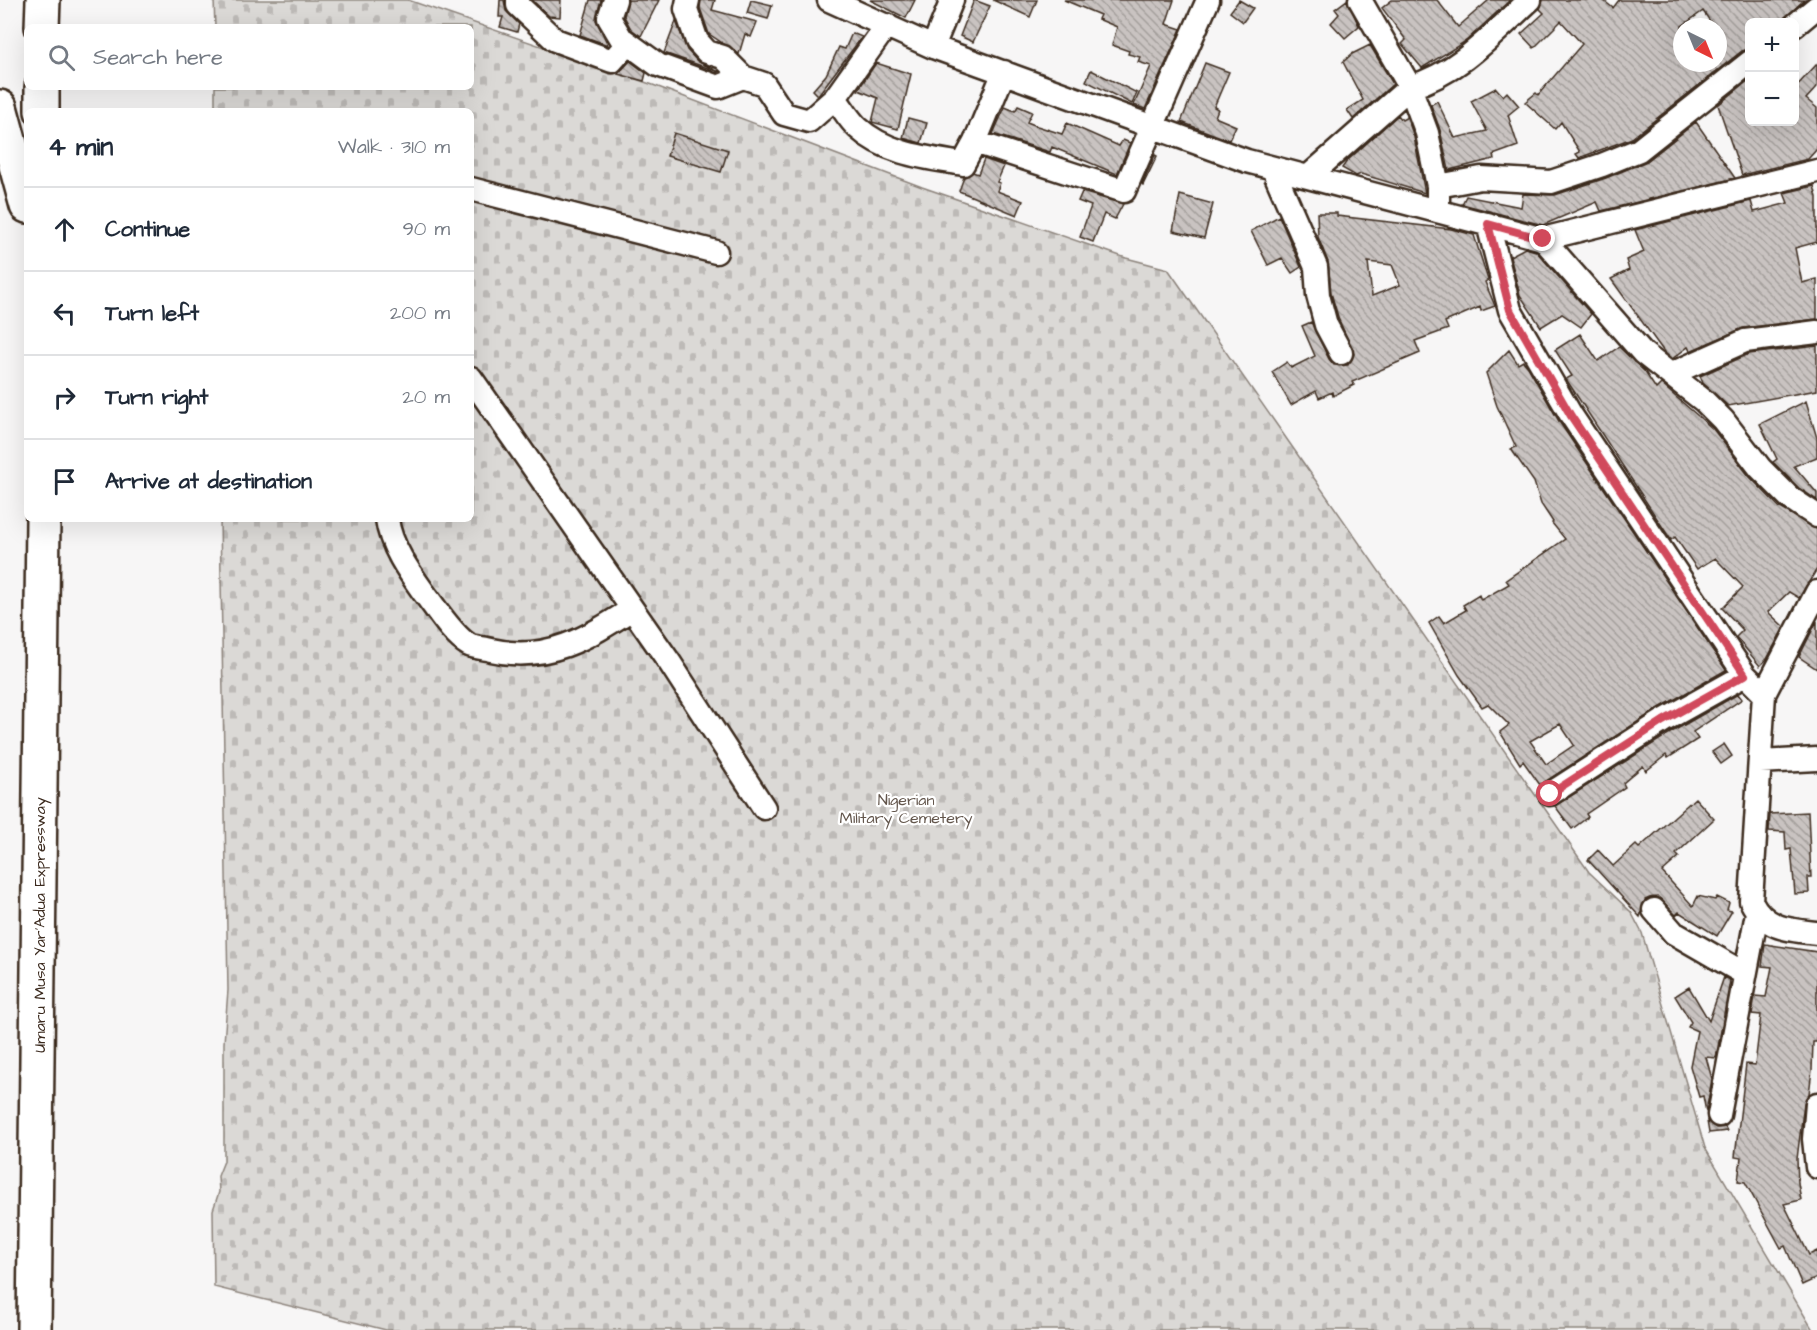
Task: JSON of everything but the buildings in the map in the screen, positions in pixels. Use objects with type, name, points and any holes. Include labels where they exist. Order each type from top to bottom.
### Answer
[{"type":"highway","points":[[42,24],[43,0]]},
{"type":"highway","points":[[42,90],[42,108]]},
{"type":"highway","points":[[0,107],[24,195]]},
{"type":"highway","name":"Umaru Musa Yar'Adua Expressway","points":[[34,1330],[43,522]]},
{"type":"street","points":[[518,0],[518,4],[555,39],[575,48],[612,61],[628,43]]},
{"type":"street","points":[[615,0],[609,18],[621,38],[672,72],[718,87],[743,77]]},
{"type":"street","points":[[688,0],[686,9],[697,41],[707,52],[723,57],[743,77],[764,84],[784,114],[808,121],[835,98],[886,24]]},
{"type":"street","points":[[829,0],[933,47],[1273,169],[1309,176],[1543,239],[1817,171]]},
{"type":"street","points":[[933,47],[952,0]]},
{"type":"street","points":[[975,142],[1124,191],[1208,0]]},
{"type":"street","points":[[1360,0],[1410,87],[1426,133],[1438,186],[1438,211]]},
{"type":"street","points":[[1309,176],[1410,87],[1429,81],[1457,65],[1530,0]]},
{"type":"street","points":[[1799,22],[1817,7]]},
{"type":"street","points":[[1438,186],[1481,178],[1551,182],[1602,165],[1639,150],[1745,65]]},
{"type":"street","points":[[835,98],[857,127],[881,143],[916,156],[963,164],[975,142],[1004,72]]},
{"type":"street","points":[[1273,169],[1316,267],[1318,295],[1326,325],[1341,353]]},
{"type":"street","points":[[474,190],[716,252]]},
{"type":"street","points":[[1488,224],[1510,310],[1571,416],[1745,675],[1764,694]]},
{"type":"street","points":[[1543,239],[1643,353],[1671,374],[1723,420],[1760,468],[1790,498],[1817,516]]},
{"type":"street","points":[[1671,374],[1745,341],[1817,332]]},
{"type":"street","points":[[474,382],[632,609],[764,808]]},
{"type":"street","points":[[388,522],[402,559],[421,589],[441,616],[469,645],[504,653],[551,651],[587,638],[632,609]]},
{"type":"street","points":[[1817,592],[1764,694],[1751,901],[1757,913],[1771,925],[1785,930],[1817,933]]},
{"type":"street","points":[[1550,794],[1663,721],[1745,675]]},
{"type":"street","points":[[1760,762],[1817,759]]},
{"type":"street","points":[[1654,910],[1674,933],[1745,974]]},
{"type":"street","points":[[1719,1115],[1757,913]]},
{"type":"street","points":[[1817,1104],[1817,1167]]},
{"type":"green space","name":"Nigerian Military Cemetery","points":[[214,0],[408,0],[653,85],[922,187],[1126,258],[1168,269],[1589,872],[1631,912],[1642,933],[1705,1148],[1813,1330],[386,1330],[214,1287],[213,1210],[219,1192],[218,1176],[224,1161],[224,1043],[228,990],[220,522],[474,522],[474,108],[215,108],[215,90],[474,90],[474,24],[215,24]]},
{"type":"route","points":[[1543,239],[1488,224],[1510,310],[1571,416],[1745,675],[1663,721],[1550,794]]}]
